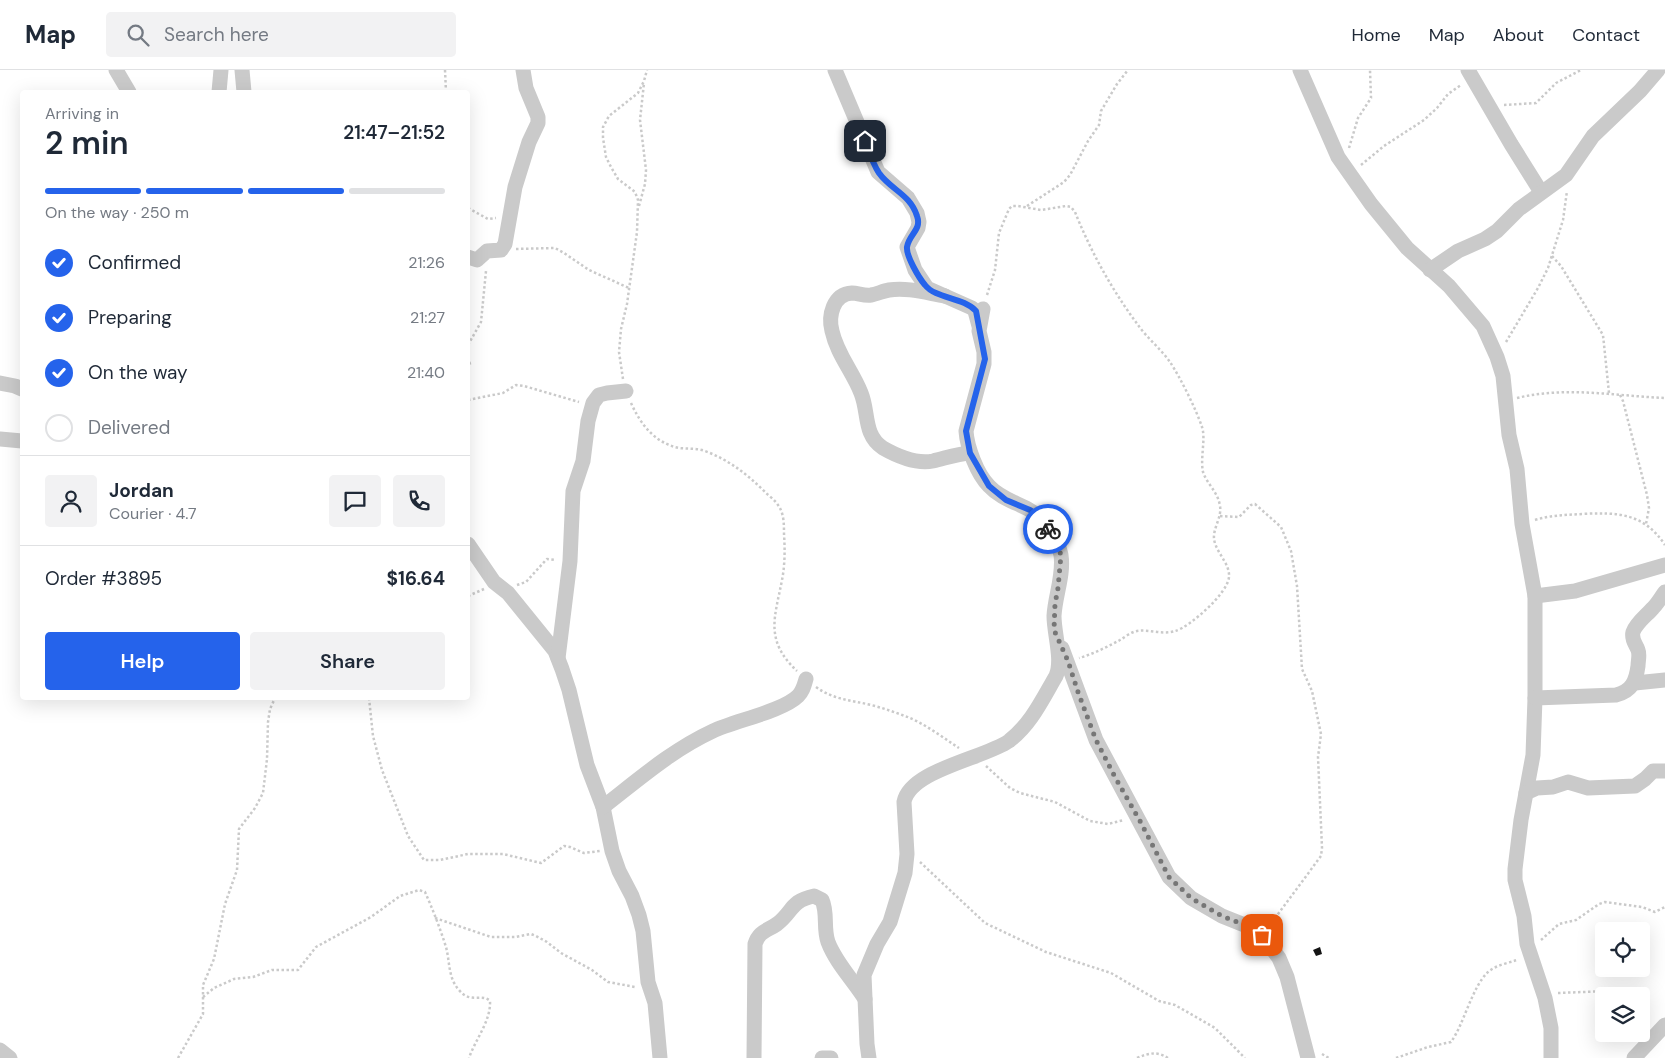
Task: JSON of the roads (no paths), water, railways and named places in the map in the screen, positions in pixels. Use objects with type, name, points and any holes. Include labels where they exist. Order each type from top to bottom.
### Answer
[{"type":"street","points":[[116,70],[128,90]]},
{"type":"street","points":[[219,90],[221,70]]},
{"type":"street","points":[[242,70],[244,90]]},
{"type":"street","points":[[470,258],[477,260],[486,252],[503,247],[515,187],[529,142],[538,123],[538,117],[526,88],[523,70]]},
{"type":"street","points":[[835,70],[878,172],[908,198],[916,214],[919,222],[918,228],[907,247],[915,270],[927,288],[976,311],[985,359],[966,431],[970,453],[989,486],[1006,500],[1036,514],[1057,544],[1061,555],[1054,630],[1059,668],[1038,708],[1026,726],[1007,742],[933,774],[911,789],[906,795],[904,802],[907,848],[905,873],[890,922],[877,944],[864,975],[869,1058]]},
{"type":"street","points":[[1300,70],[1321,121],[1341,161],[1371,204],[1407,248],[1449,286],[1483,326],[1498,357],[1503,376],[1509,436],[1517,469],[1522,524],[1534,596],[1535,698],[1533,755],[1515,869],[1528,948],[1544,994],[1551,1028],[1551,1058]]},
{"type":"street","points":[[1470,73],[1541,192]]},
{"type":"street","points":[[1430,270],[1458,251],[1485,239],[1519,209],[1566,175],[1594,136],[1660,73]]},
{"type":"street","points":[[946,296],[900,289],[888,290],[868,296],[858,293],[844,295],[838,299],[834,306],[830,322],[836,344],[861,394],[871,437],[881,447],[914,460],[924,461],[955,454],[970,453]]},
{"type":"street","points":[[979,326],[983,309]]},
{"type":"street","points":[[0,383],[20,388]]},
{"type":"street","points":[[558,658],[570,561],[573,491],[583,461],[588,421],[592,407],[599,396],[606,393],[626,391]]},
{"type":"street","points":[[0,439],[20,441]]},
{"type":"street","points":[[470,547],[494,582],[508,593],[555,651],[558,658],[569,690],[587,765],[603,807],[611,847],[619,871],[639,915],[643,931],[648,982],[655,1003],[660,1058]]},
{"type":"street","points":[[1534,596],[1575,591],[1665,565]]},
{"type":"street","points":[[1535,698],[1624,694],[1635,683],[1639,657],[1638,649],[1632,637],[1634,630],[1656,606],[1665,592]]},
{"type":"street","points":[[1054,630],[1068,661],[1096,740],[1169,877],[1191,898],[1222,916],[1252,928],[1262,935],[1279,958],[1287,977],[1308,1058]]},
{"type":"street","points":[[603,807],[674,751],[714,730],[778,707],[796,698],[802,691],[806,680]]},
{"type":"street","points":[[1635,683],[1665,680]]},
{"type":"street","points":[[1526,793],[1537,788],[1553,787],[1568,782],[1588,788],[1628,787],[1641,783],[1653,771],[1665,771]]},
{"type":"street","points":[[754,1058],[755,944],[762,932],[778,924],[796,902],[814,896],[822,900],[826,908],[825,926],[828,941],[835,957],[866,1000]]},
{"type":"street","points":[[1634,1058],[1665,1025]]},
{"type":"street","points":[[0,1050],[10,1058]]},
{"type":"street","points":[[822,1058],[831,1058]]}]
